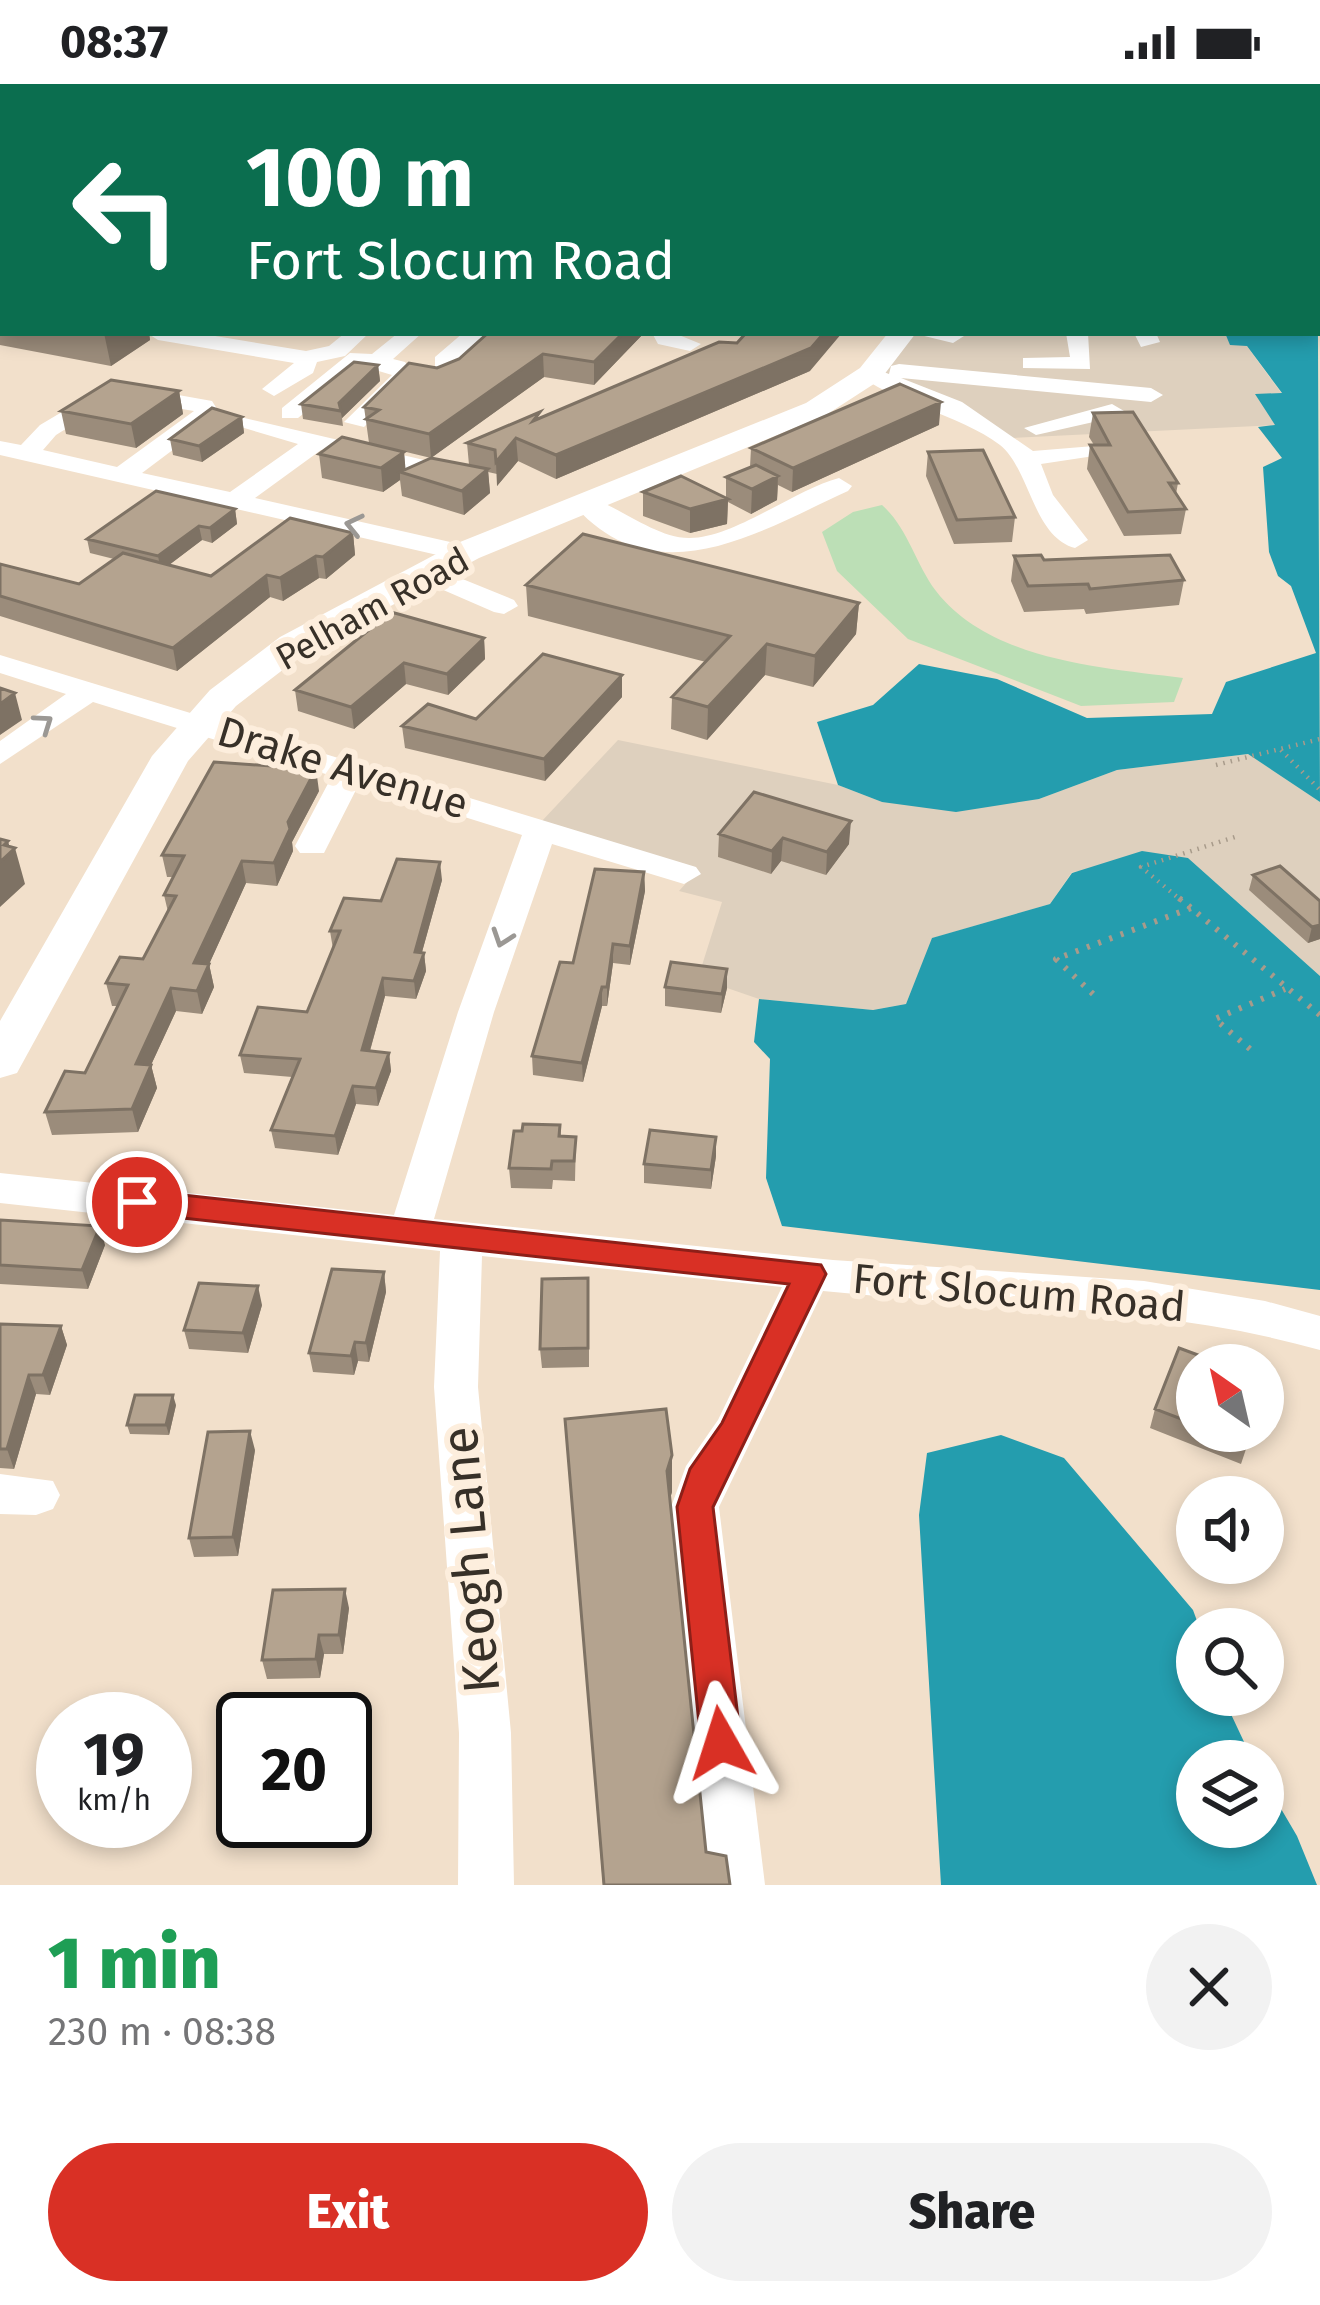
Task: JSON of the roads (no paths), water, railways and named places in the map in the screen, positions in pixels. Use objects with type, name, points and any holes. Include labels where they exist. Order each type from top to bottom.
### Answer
[{"type":"main road","name":"Pelham Road","points":[[0,1061],[194,721],[313,634],[428,573],[816,409],[874,370],[900,336]]},
{"type":"street","points":[[179,336],[397,367],[404,376],[356,422]]},
{"type":"street","points":[[274,389],[353,336]]},
{"type":"street","points":[[290,413],[406,336]]},
{"type":"street","points":[[443,362],[473,336]]},
{"type":"street","points":[[664,336],[690,344]]},
{"type":"street","points":[[945,361],[952,336]]},
{"type":"street","points":[[874,370],[945,361],[1082,364],[1077,336]]},
{"type":"street","points":[[874,370],[1151,395]]},
{"type":"street","points":[[874,370],[954,407],[1002,436],[1027,459],[1041,496],[1075,540]]},
{"type":"street","points":[[27,453],[48,430],[107,391],[207,410],[124,474]]},
{"type":"street","points":[[1036,428],[1043,420],[1039,395]]},
{"type":"street","points":[[1002,436],[1112,411]]},
{"type":"street","points":[[225,418],[484,482]]},
{"type":"street","points":[[236,499],[317,442]]},
{"type":"street","points":[[0,448],[468,554]]},
{"type":"street","points":[[1027,459],[1085,451]]},
{"type":"street","points":[[586,504],[618,526],[658,543],[706,545],[839,486]]},
{"type":"street","points":[[428,573],[504,606]]},
{"type":"street","name":"Drake Avenue","points":[[0,664],[684,874]]},
{"type":"street","points":[[0,755],[88,692]]},
{"type":"street","points":[[312,846],[350,771]]},
{"type":"street","points":[[411,1228],[476,1012],[541,828]]},
{"type":"street","name":"Fort Slocum Road","points":[[0,1189],[411,1228],[810,1274],[1138,1301],[1248,1314],[1320,1333]]},
{"type":"street","name":"Keogh Lane","points":[[462,1234],[456,1387],[485,1732],[486,1885]]},
{"type":"street","points":[[737,1885],[695,1507],[703,1480],[735,1432],[810,1274]]},
{"type":"water","points":[[1226,336],[1318,336],[1320,802],[1248,754],[1117,770],[1039,799],[956,812],[882,802],[838,785],[817,722],[873,705],[919,664],[997,679],[1087,718],[1212,714],[1226,682],[1316,653],[1291,586],[1278,576],[1269,552],[1263,467],[1282,458],[1258,427],[1275,425],[1255,394],[1282,393],[1247,346],[1230,345]]},
{"type":"water","points":[[1142,851],[1188,858],[1320,976],[1320,1290],[782,1226],[766,1178],[770,1059],[754,1042],[759,999],[873,1010],[906,1004],[932,938],[1050,904],[1072,873]]},
{"type":"water","points":[[1001,1435],[1064,1458],[1191,1608],[1176,1608],[1176,1716],[1232,1716],[1243,1740],[1176,1740],[1176,1848],[1284,1848],[1284,1814],[1317,1885],[941,1885],[919,1515],[927,1453]]}]
